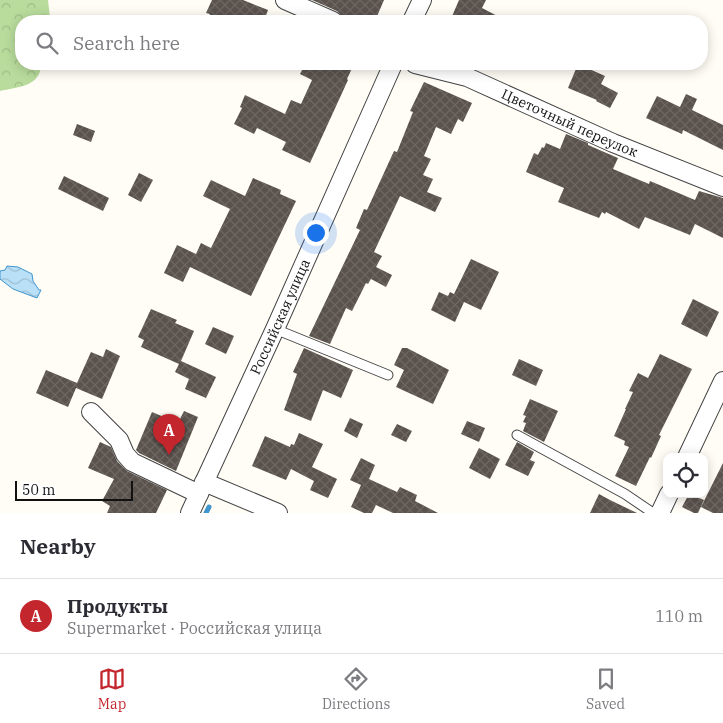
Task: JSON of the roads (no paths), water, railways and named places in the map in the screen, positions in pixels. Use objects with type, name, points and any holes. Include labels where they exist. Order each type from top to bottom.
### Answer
[{"type":"street","points":[[285,0],[319,15]]},
{"type":"street","points":[[415,15],[422,0]]},
{"type":"street","name":"Российская улица","points":[[190,513],[275,329],[390,70]]},
{"type":"street","name":"Цветочный переулок","points":[[440,70],[467,77],[613,143],[723,187]]},
{"type":"street","points":[[689,453],[723,381]]},
{"type":"street","points":[[91,412],[119,440],[125,454],[132,462],[278,513]]},
{"type":"street","points":[[660,513],[667,498]]},
{"type":"lane","points":[[275,329],[388,375]]},
{"type":"lane","points":[[517,435],[625,494],[653,513]]},
{"type":"water","points":[[7,266],[18,267],[32,274],[33,281],[41,290],[37,298],[13,289],[0,279],[0,271],[5,270]]},
{"type":"waterway","points":[[206,513],[209,507]]},
{"type":"place","name":"Продукты","points":[[169,455]]}]
